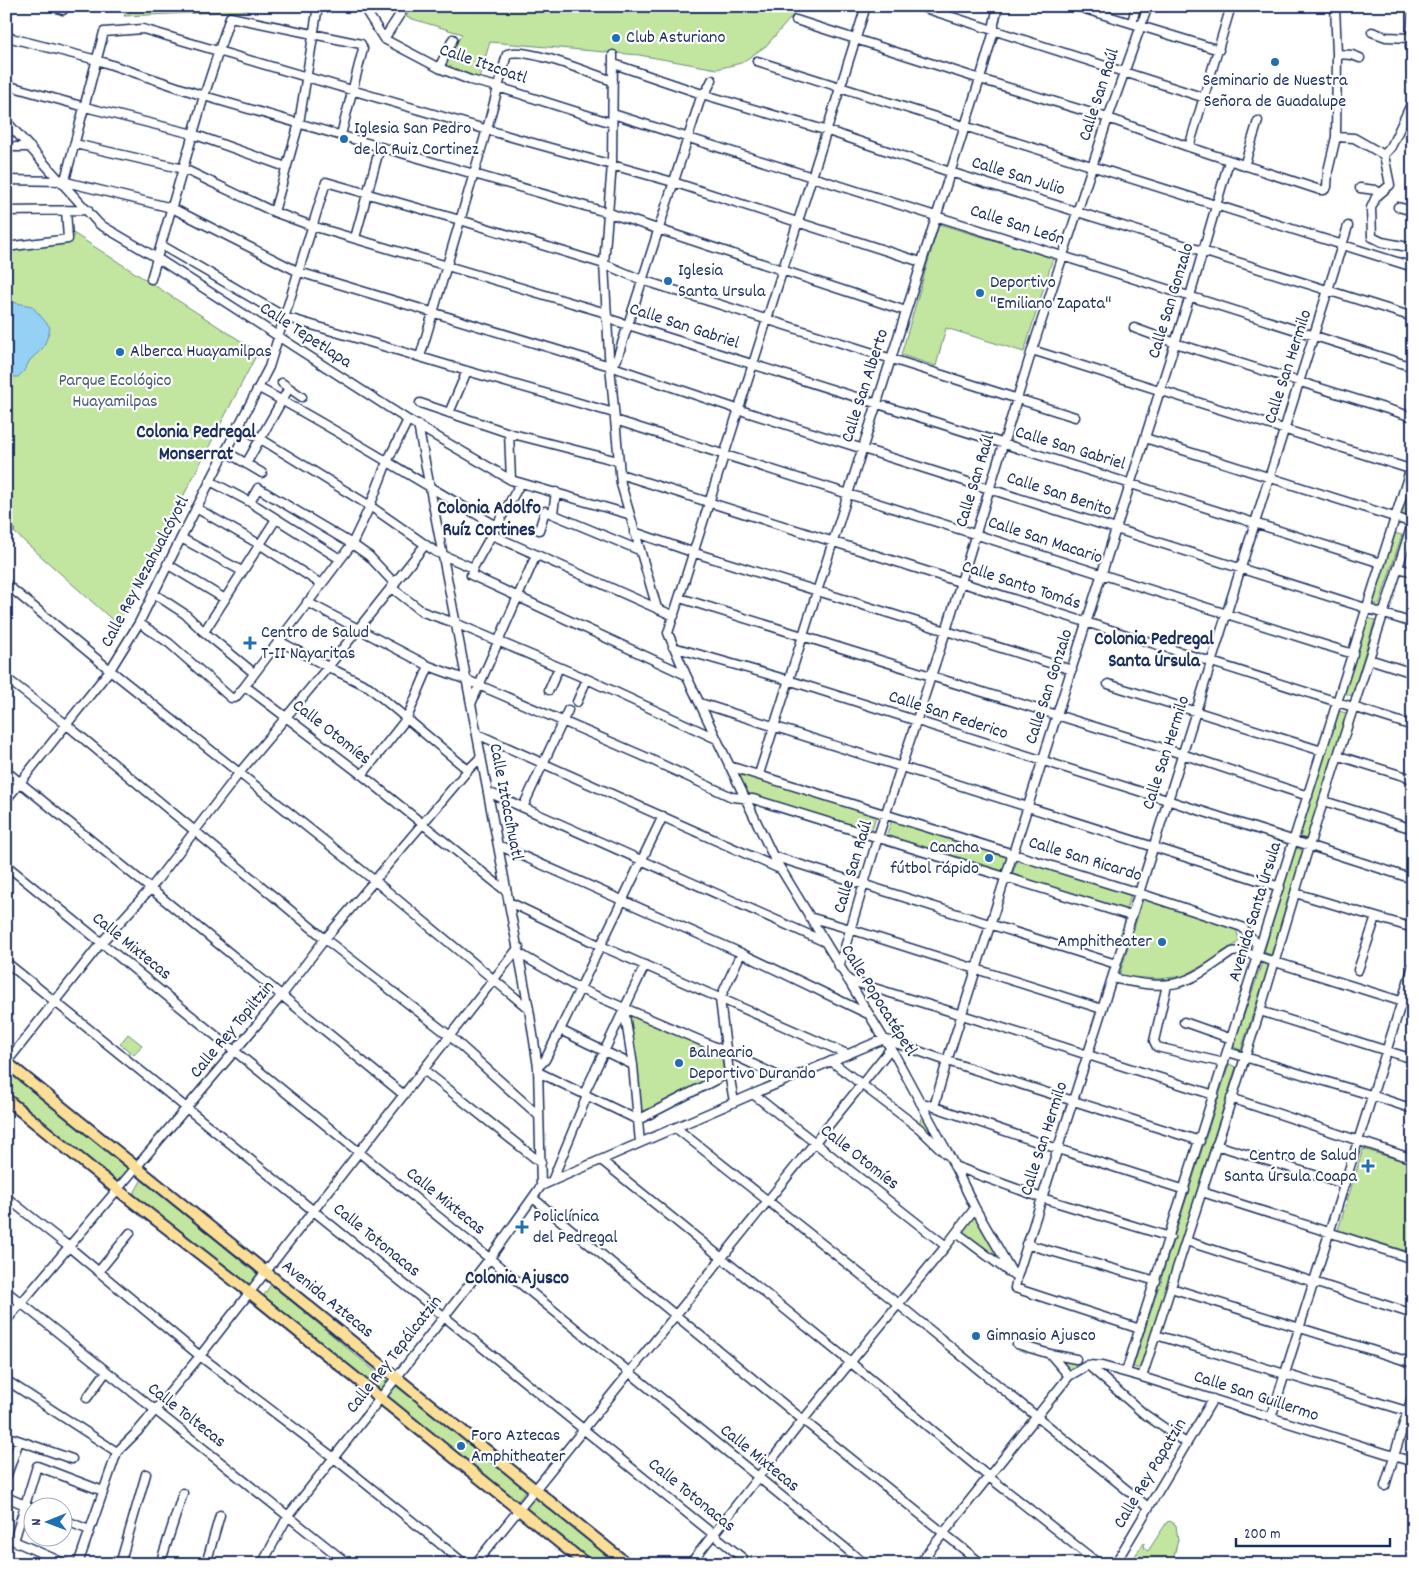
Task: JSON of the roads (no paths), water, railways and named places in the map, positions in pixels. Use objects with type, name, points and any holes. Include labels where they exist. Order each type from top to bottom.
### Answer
[{"type":"main road","name":"Avenida Aztecas","points":[[6,1062],[627,1564]]},
{"type":"main road","points":[[6,1099],[586,1564]]},
{"type":"street","points":[[52,6],[63,10]]},
{"type":"street","points":[[274,212],[300,123],[318,6]]},
{"type":"street","name":"Calle Itzcoatl","points":[[363,6],[384,38],[439,68],[470,80],[612,123]]},
{"type":"street","points":[[492,535],[674,616],[828,132],[866,6]]},
{"type":"street","points":[[918,6],[944,10],[994,31],[1205,98]]},
{"type":"street","name":"Calle San Alberto","points":[[759,774],[980,79],[994,31],[998,6]]},
{"type":"street","points":[[1075,6],[1219,50]]},
{"type":"street","points":[[1136,6],[1136,24]]},
{"type":"street","name":"Calle San Raúl","points":[[839,967],[878,837],[946,631],[1032,350],[1123,72],[1136,24],[1148,6]]},
{"type":"street","points":[[1189,148],[1231,6]]},
{"type":"street","points":[[796,20],[1108,118],[1189,148],[1324,190],[1327,187],[1328,171],[1336,137],[1337,54],[1335,6]]},
{"type":"street","points":[[384,38],[404,8]]},
{"type":"street","points":[[1413,14],[1410,38],[1410,46],[1413,52]]},
{"type":"street","points":[[151,279],[204,96],[230,17],[361,44],[363,49],[340,135]]},
{"type":"street","points":[[62,180],[66,176],[104,32],[143,29],[673,182],[922,262]]},
{"type":"street","points":[[1372,32],[1386,36],[1410,38]]},
{"type":"street","points":[[7,37],[97,60],[204,96],[609,214],[906,311]]},
{"type":"street","points":[[439,68],[452,39]]},
{"type":"street","points":[[420,357],[507,54],[517,52],[540,56],[613,81]]},
{"type":"street","points":[[1337,54],[1352,54],[1360,58]]},
{"type":"street","points":[[613,55],[612,164],[604,264],[606,316],[620,474],[628,514],[657,608]]},
{"type":"street","points":[[757,61],[1413,267]]},
{"type":"street","name":"Calle San Julio","points":[[614,64],[702,94],[1413,317]]},
{"type":"street","points":[[610,366],[617,358],[702,94],[707,90],[712,80]]},
{"type":"street","points":[[6,85],[194,134],[286,167]]},
{"type":"street","points":[[1366,252],[1372,237],[1371,208],[1380,193],[1388,188],[1390,182],[1384,155],[1391,147],[1413,100]]},
{"type":"street","name":"Calle San León","points":[[613,114],[1413,367]]},
{"type":"street","name":"Calle Tepetlapa","points":[[6,120],[62,180],[99,224],[157,258],[408,420],[510,480],[628,514]]},
{"type":"street","points":[[1244,166],[1258,121]]},
{"type":"street","points":[[1336,137],[1354,138],[1384,155]]},
{"type":"street","name":"Calle San Gabriel","points":[[75,144],[184,169],[274,212],[312,226],[606,316],[876,404],[1381,563]]},
{"type":"street","points":[[6,147],[30,147]]},
{"type":"street","points":[[355,238],[380,147]]},
{"type":"street","name":"Calle San Gonzalo","points":[[934,1107],[990,924],[1204,252],[1229,161]]},
{"type":"street","name":"Calle San Benito","points":[[6,180],[62,180],[172,208],[299,272],[610,366],[740,410],[1413,623]]},
{"type":"street","name":"Calle Rey Nezahualcóyotl","points":[[6,800],[110,670],[139,623],[180,538],[212,480],[269,367],[326,182],[367,193]]},
{"type":"street","points":[[1360,188],[1375,190],[1380,193]]},
{"type":"street","points":[[367,193],[604,264],[642,280],[1075,416]]},
{"type":"street","points":[[1398,207],[1413,210]]},
{"type":"street","points":[[6,246],[68,239],[66,210]]},
{"type":"street","points":[[6,211],[88,210]]},
{"type":"street","name":"Calle San Hermilo","points":[[1140,1329],[1015,1288],[1015,1276],[1140,893],[1167,800],[1315,336],[1348,226]]},
{"type":"street","points":[[1372,237],[1382,242],[1413,248]]},
{"type":"street","name":"Calle San Macario","points":[[161,246],[285,316],[614,416],[725,456],[1352,654]]},
{"type":"street","points":[[1134,328],[1175,343],[1413,416]]},
{"type":"street","points":[[1032,350],[1285,429],[1412,465]]},
{"type":"street","points":[[449,413],[467,371]]},
{"type":"street","points":[[282,383],[302,397]]},
{"type":"street","points":[[259,388],[309,414],[431,489],[496,526]]},
{"type":"street","points":[[246,464],[289,388]]},
{"type":"street","points":[[420,402],[510,433],[618,460]]},
{"type":"street","points":[[139,623],[169,643],[231,698],[236,698],[352,544],[370,506],[387,462],[408,420]]},
{"type":"street","name":"Calle Iztaccíhuatl","points":[[418,425],[530,1008],[538,1070],[541,1186]]},
{"type":"street","points":[[238,426],[370,506],[436,552],[443,554],[517,598],[686,675]]},
{"type":"street","points":[[510,433],[510,480]]},
{"type":"street","points":[[1145,438],[1412,522]]},
{"type":"street","points":[[225,451],[262,473]]},
{"type":"street","name":"Avenida Santa Úrsula","points":[[1126,1372],[1412,465]]},
{"type":"street","name":"Calle Santo Tomás","points":[[620,474],[1413,726]]},
{"type":"street","points":[[212,480],[340,559]]},
{"type":"street","points":[[472,571],[520,484]]},
{"type":"street","points":[[250,502],[258,488],[352,544],[368,556],[393,586],[423,612],[455,623],[587,679],[717,740]]},
{"type":"street","points":[[554,514],[556,492]]},
{"type":"street","points":[[196,508],[259,544],[322,584]]},
{"type":"street","points":[[539,530],[545,510],[639,550]]},
{"type":"street","points":[[204,632],[276,519]]},
{"type":"street","name":"Avenida Santa Úrsula","points":[[1142,1377],[1260,1011],[1309,846],[1412,522]]},
{"type":"street","points":[[634,532],[1072,670]]},
{"type":"street","points":[[180,538],[240,570]]},
{"type":"street","points":[[6,1062],[101,943],[151,888],[240,772],[328,668],[425,545]]},
{"type":"street","points":[[471,704],[536,555]]},
{"type":"street","points":[[167,564],[225,599]]},
{"type":"street","points":[[1398,568],[1413,572]]},
{"type":"street","points":[[6,584],[530,1008]]},
{"type":"street","points":[[153,593],[185,614],[254,673]]},
{"type":"street","points":[[680,598],[1182,754],[1308,796]]},
{"type":"street","points":[[307,602],[429,666],[563,721],[732,797],[744,798],[878,837],[1132,916]]},
{"type":"street","name":"Calle Popocatépetl","points":[[674,616],[668,633],[673,647],[772,856],[808,917],[891,1048],[953,1162],[975,1208],[1015,1276]]},
{"type":"street","points":[[279,641],[328,668],[369,687],[468,770]]},
{"type":"street","name":"Calle San Federico","points":[[673,647],[788,680],[1413,879]]},
{"type":"street","points":[[1369,659],[1413,673]]},
{"type":"street","points":[[362,775],[407,718],[429,666]]},
{"type":"street","points":[[549,690],[559,667]]},
{"type":"street","points":[[6,678],[67,725],[325,939],[450,1036],[538,1115]]},
{"type":"street","points":[[577,702],[587,679]]},
{"type":"street","points":[[1108,684],[1322,751]]},
{"type":"street","name":"Calle Otomíes","points":[[245,686],[362,775],[508,892]]},
{"type":"street","points":[[700,703],[1280,887]]},
{"type":"street","points":[[523,808],[568,710]]},
{"type":"street","points":[[476,734],[780,869]]},
{"type":"street","points":[[1338,756],[1413,779]]},
{"type":"street","name":"Calle Rey Topiltzin","points":[[6,1321],[282,995],[325,939],[481,757]]},
{"type":"street","name":"Calle San Ricardo","points":[[729,766],[1014,853],[1242,927],[1256,943],[1258,956]]},
{"type":"street","points":[[6,771],[404,1095]]},
{"type":"street","points":[[488,792],[823,941]]},
{"type":"street","points":[[1324,801],[1413,829]]},
{"type":"street","points":[[638,1120],[538,1070],[560,1030],[663,816]]},
{"type":"street","points":[[498,845],[741,953],[870,1015]]},
{"type":"street","points":[[772,856],[1116,964]]},
{"type":"street","name":"Calle Mixtecas","points":[[6,865],[865,1564]]},
{"type":"street","points":[[1295,893],[1413,928]]},
{"type":"street","points":[[510,902],[601,946],[847,1054]]},
{"type":"street","points":[[808,917],[1102,1009]]},
{"type":"street","points":[[1358,970],[1376,917]]},
{"type":"street","points":[[78,1564],[116,1452],[138,1431],[200,1356],[494,979],[519,951],[580,989],[624,1010],[727,1052],[787,1080]]},
{"type":"street","points":[[1112,978],[1135,983],[1167,985],[1190,979],[1236,951],[1258,956],[1413,1005]]},
{"type":"street","points":[[734,1102],[720,999],[741,953]]},
{"type":"street","name":"Calle Totonacas","points":[[6,962],[750,1564]]},
{"type":"street","points":[[552,1181],[586,1095],[644,965]]},
{"type":"street","points":[[1271,1418],[1386,1050],[1411,979],[1413,966]]},
{"type":"street","points":[[848,980],[1214,1095]]},
{"type":"street","points":[[1167,985],[1154,1045],[1224,1063]]},
{"type":"street","points":[[624,1010],[633,1065],[640,1143]]},
{"type":"street","points":[[1260,1011],[1413,1059]]},
{"type":"street","points":[[1184,1022],[1232,1039]]},
{"type":"street","points":[[560,1030],[633,1065]]},
{"type":"street","points":[[541,1186],[884,1039],[947,1061],[1200,1141]]},
{"type":"street","points":[[475,1564],[891,1048]]},
{"type":"street","points":[[1228,1052],[1413,1109]]},
{"type":"street","points":[[831,1061],[920,1129],[953,1162],[1042,1198],[1170,1237]]},
{"type":"street","points":[[424,1070],[541,1163]]},
{"type":"street","points":[[638,1120],[729,1072]]},
{"type":"street","name":"Calle Otomíes","points":[[753,1094],[946,1246]]},
{"type":"street","points":[[1232,1098],[1413,1159]]},
{"type":"street","points":[[920,1102],[1184,1190]]},
{"type":"street","points":[[920,1129],[928,1118]]},
{"type":"street","points":[[676,1128],[898,1304],[1148,1508]]},
{"type":"street","points":[[1216,1145],[1344,1184]]},
{"type":"street","points":[[601,1160],[989,1477],[1099,1564]]},
{"type":"street","name":"Calle Rey Tepálcatzin","points":[[262,1564],[288,1516],[490,1258],[541,1186]]},
{"type":"street","points":[[1202,1192],[1329,1234],[1413,1259]]},
{"type":"street","points":[[6,1197],[99,1271],[200,1356],[334,1458],[465,1564]]},
{"type":"street","points":[[533,1198],[802,1420],[982,1564]]},
{"type":"street","points":[[690,1564],[802,1420],[957,1233],[975,1208]]},
{"type":"street","points":[[99,1271],[130,1233]]},
{"type":"street","points":[[957,1233],[1015,1276]]},
{"type":"street","points":[[1186,1241],[1413,1314]]},
{"type":"street","points":[[1026,1244],[1156,1281]]},
{"type":"street","points":[[1171,1288],[1413,1363]]},
{"type":"street","name":"Calle Toltecas","points":[[6,1291],[348,1564]]},
{"type":"street","points":[[1156,1335],[1410,1412]]},
{"type":"street","points":[[1017,1344],[1050,1354],[1076,1359]]},
{"type":"street","points":[[1050,1354],[1069,1376]]},
{"type":"street","points":[[919,1564],[1069,1376],[1088,1365],[1143,1413],[1186,1443]]},
{"type":"street","name":"Calle San Guillermo","points":[[1088,1365],[1102,1366],[1126,1372],[1413,1462]]},
{"type":"street","points":[[87,1398],[106,1372]]},
{"type":"street","points":[[6,1392],[8,1381],[116,1452]]},
{"type":"street","points":[[1385,1486],[1410,1412],[1413,1394]]},
{"type":"street","name":"Calle Rey Papatzin","points":[[1115,1564],[1213,1399]]},
{"type":"street","points":[[6,1436],[72,1460]]},
{"type":"street","points":[[6,1478],[19,1441]]},
{"type":"street","points":[[26,1498],[37,1466],[103,1491]]},
{"type":"street","points":[[120,1564],[146,1474]]},
{"type":"street","points":[[160,1564],[183,1493]]},
{"type":"street","points":[[6,1497],[22,1503]]},
{"type":"street","points":[[22,1511],[14,1541],[22,1545]]},
{"type":"street","points":[[206,1564],[220,1515]]},
{"type":"street","points":[[72,1524],[89,1530]]},
{"type":"street","points":[[30,1548],[66,1564]]},
{"type":"water","points":[[6,301],[32,306],[50,327],[43,348],[30,360],[18,377],[13,377],[11,374],[13,366],[6,358]]},
{"type":"place","name":"Club Asturiano","points":[[616,38]]},
{"type":"place","name":"Seminario de Nuestra Señora de Guadalupe","points":[[1275,62]]},
{"type":"place","name":"Iglesia San Pedro de la Ruiz Cortinez","points":[[344,139]]},
{"type":"place","name":"Iglesia Santa Ursula","points":[[668,281]]},
{"type":"place","name":"Deportivo \"Emiliano Zapata\"","points":[[980,293]]},
{"type":"place","name":"Alberca Huayamilpas","points":[[120,352]]},
{"type":"place","name":"Centro de Salud T-II Nayaritas","points":[[250,643]]},
{"type":"place","name":"Cancha fútbol rápido","points":[[989,858]]},
{"type":"place","name":"Amphitheater","points":[[1162,942]]},
{"type":"place","name":"Balneario Deportivo Durando","points":[[679,1063]]},
{"type":"place","name":"Centro de Salud Santa Úrsula Coapa","points":[[1368,1166]]},
{"type":"place","name":"Policlínica del Pedregal","points":[[522,1227]]},
{"type":"place","name":"Gimnasio Ajusco","points":[[976,1336]]},
{"type":"place","name":"Foro Aztecas Amphitheater","points":[[461,1446]]},
{"type":"district","name":"Colonia Pedregal Monserrat","points":[[196,444]]},
{"type":"district","name":"Colonia Adolfo Ruíz Cortines","points":[[489,520]]},
{"type":"district","name":"Colonia Pedregal Santa Úrsula","points":[[1154,651]]},
{"type":"district","name":"Colonia Ajusco","points":[[517,1279]]},
{"type":"park label","name":"Parque Ecológico Huayamilpas","points":[[115,391]]}]
